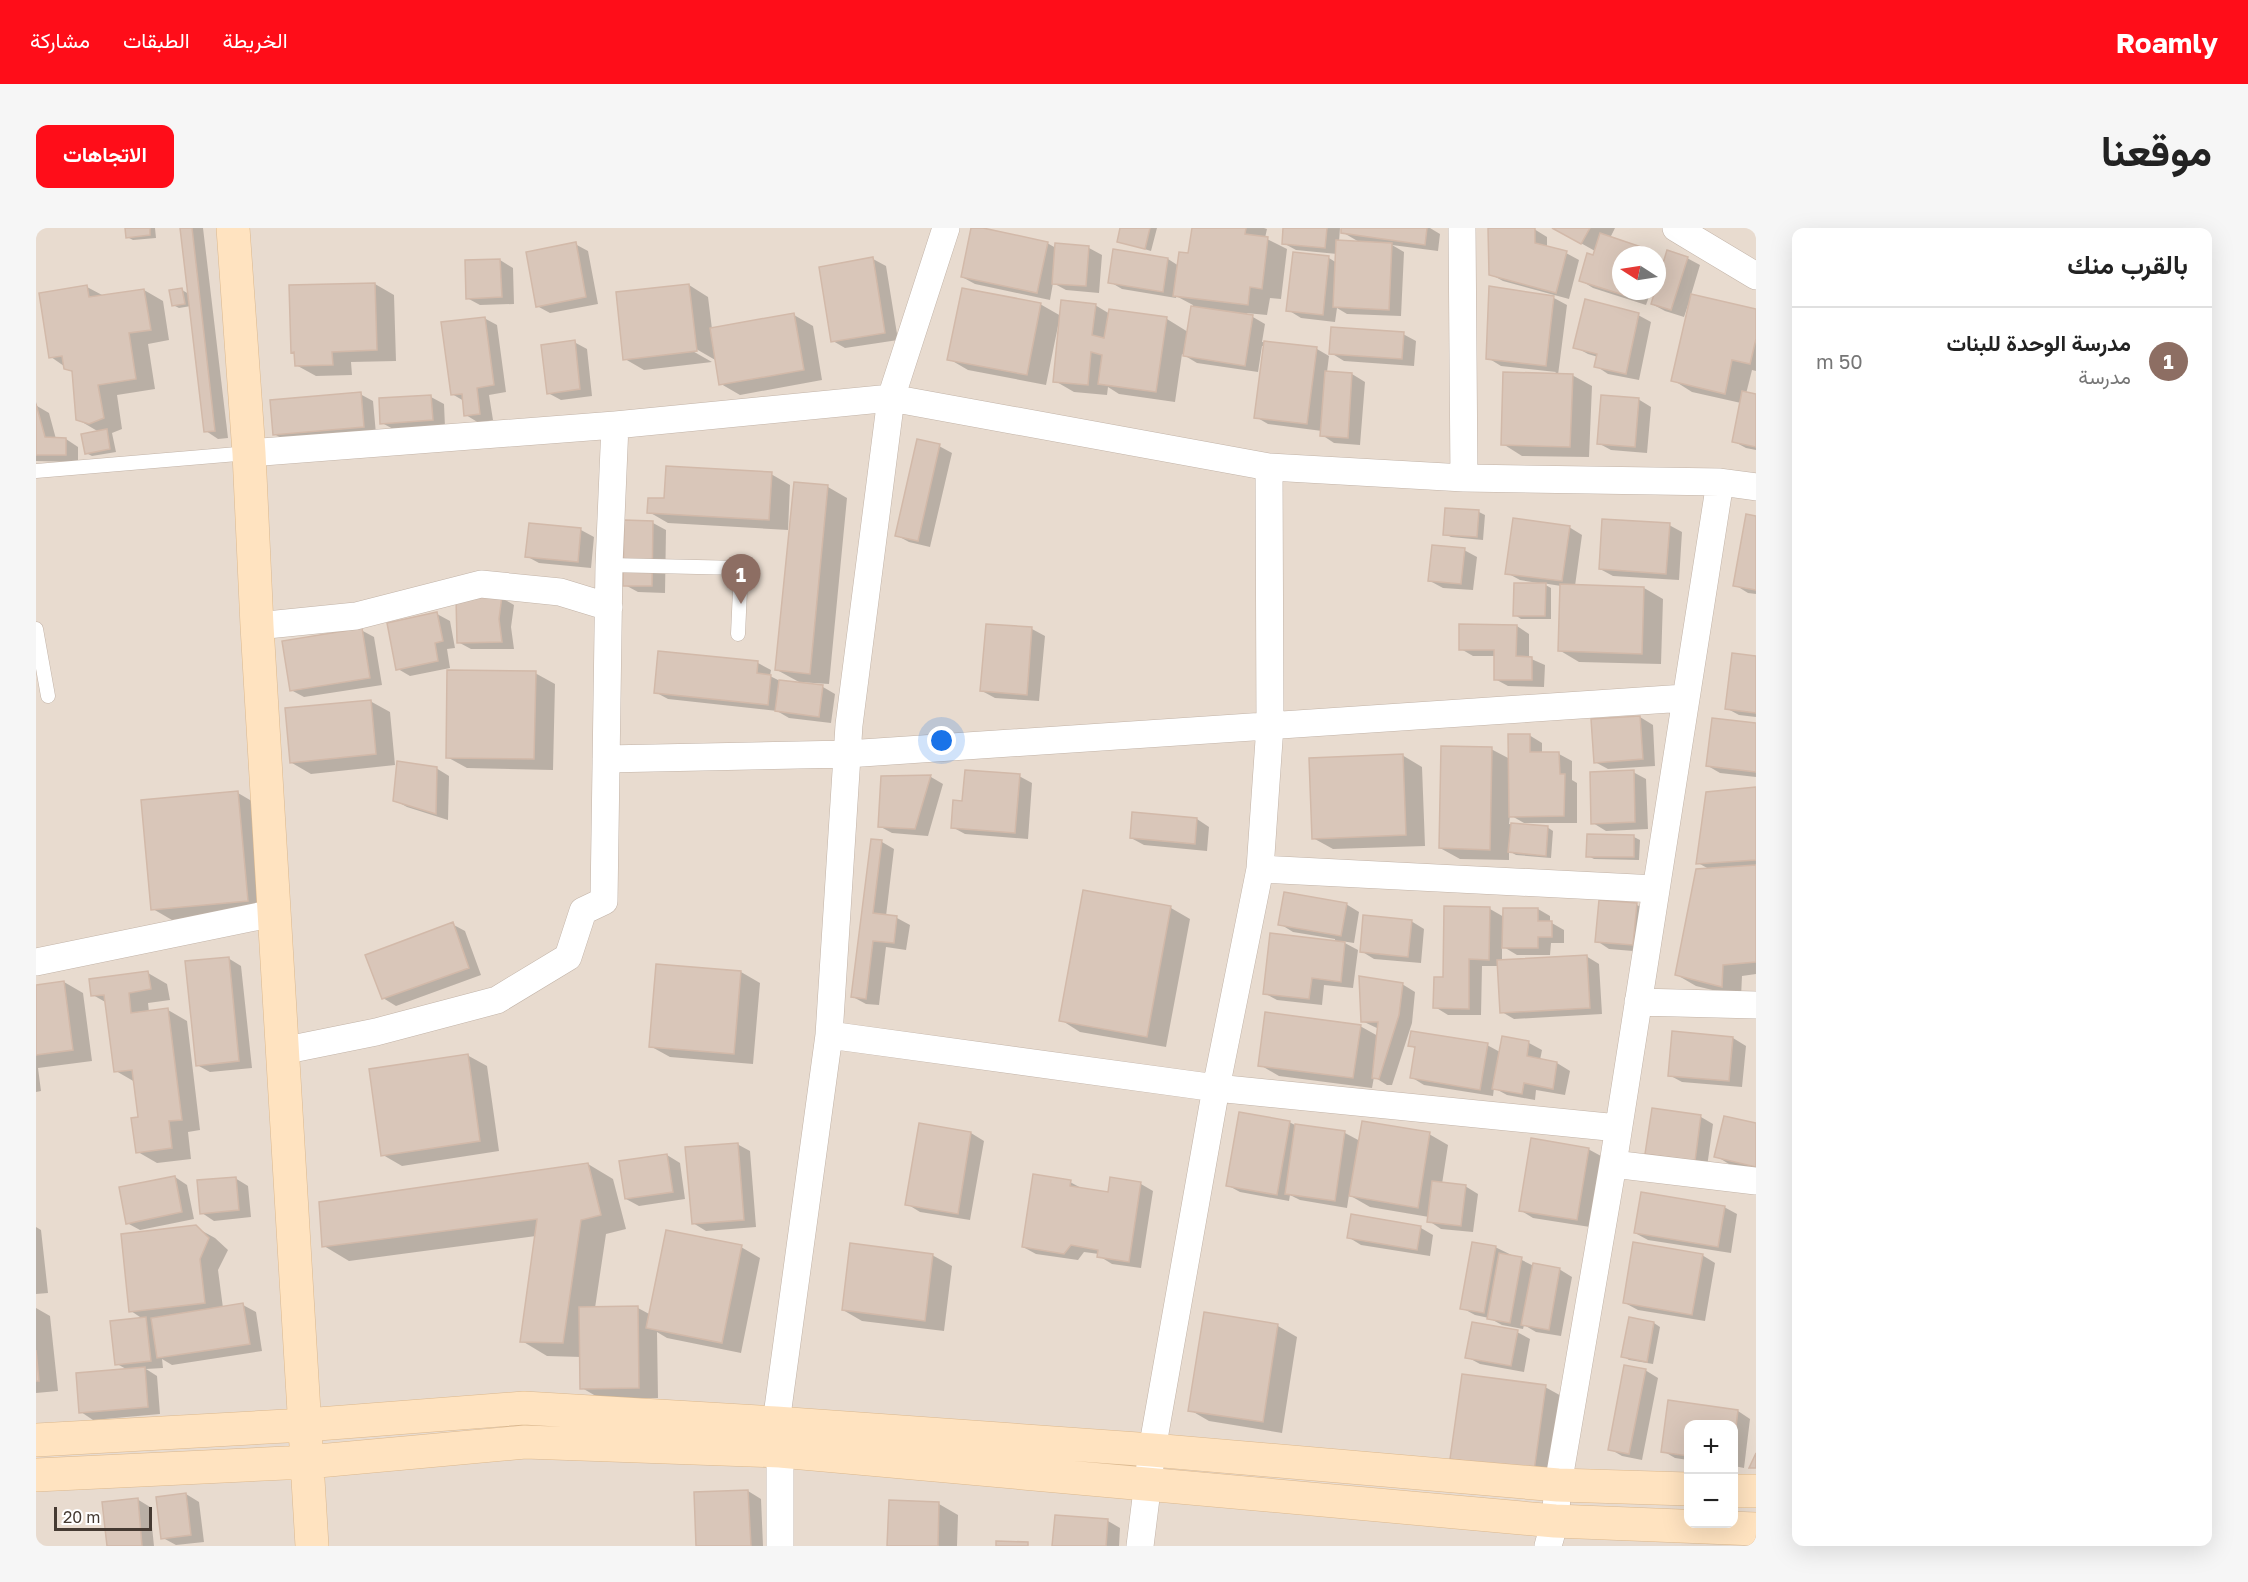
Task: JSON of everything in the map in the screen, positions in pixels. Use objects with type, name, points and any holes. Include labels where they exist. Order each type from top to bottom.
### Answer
[{"type":"street","points":[[233,228],[249,453],[256,626],[312,1546]]},
{"type":"street","points":[[780,1546],[778,1437],[828,1035],[849,725],[891,398],[946,228]]},
{"type":"street","points":[[1462,228],[1464,478]]},
{"type":"street","points":[[1676,228],[1756,276]]},
{"type":"street","points":[[249,453],[615,424],[891,398],[1269,467],[1464,478],[1720,482],[1756,487]]},
{"type":"street","points":[[282,1051],[376,1032],[497,1000],[568,957],[583,911],[603,901],[609,565],[615,424]]},
{"type":"street","points":[[1140,1546],[1152,1450],[1216,1088],[1260,869],[1270,726],[1269,467]]},
{"type":"street","points":[[1552,1534],[1558,1485],[1613,1164],[1720,482]]},
{"type":"street","points":[[256,626],[356,616],[481,584],[560,592],[609,607]]},
{"type":"street","points":[[606,759],[847,754],[1685,698]]},
{"type":"street","points":[[1260,869],[1656,889]]},
{"type":"street","points":[[36,962],[274,913]]},
{"type":"street","points":[[1638,1002],[1756,1005]]},
{"type":"street","points":[[828,1035],[1216,1088],[1618,1128]]},
{"type":"street","points":[[1613,1164],[1756,1181]]},
{"type":"street","points":[[36,1440],[305,1425],[524,1408],[778,1437],[1552,1534],[1756,1529]]},
{"type":"street","points":[[36,1475],[307,1462],[525,1442],[778,1437],[1152,1450],[1558,1485],[1684,1489]]},
{"type":"street","points":[[1738,1491],[1756,1491]]},
{"type":"lane","points":[[36,471],[249,453]]},
{"type":"lane","points":[[609,565],[741,568],[738,634]]},
{"type":"lane","points":[[36,629],[48,696]]},
{"type":"shaded area","points":[[36,228],[1756,228],[1756,1546],[36,1546]]},
{"type":"building","points":[[125,228],[150,228],[150,235],[126,238]]},
{"type":"building","points":[[180,228],[192,228],[215,431],[204,432]]},
{"type":"building","points":[[971,228],[983,228],[1048,242],[1037,293],[961,277]]},
{"type":"building","points":[[1120,228],[1150,228],[1145,249],[1117,242]]},
{"type":"building","points":[[1192,228],[1246,228],[1245,234],[1268,237],[1262,289],[1250,287],[1248,305],[1173,296],[1179,252],[1188,253]]},
{"type":"building","points":[[1283,228],[1327,228],[1325,248],[1282,244]]},
{"type":"building","points":[[1341,228],[1427,228],[1425,245],[1341,233]]},
{"type":"building","points":[[1488,228],[1535,228],[1535,243],[1567,251],[1556,293],[1489,275]]},
{"type":"building","points":[[1552,228],[1590,228],[1581,244]]},
{"type":"building","points":[[1600,233],[1638,246],[1612,246],[1612,291],[1579,281],[1587,253],[1593,255]]},
{"type":"building","points":[[1336,240],[1392,243],[1389,310],[1333,307]]},
{"type":"building","points":[[576,242],[586,297],[536,307],[526,252]]},
{"type":"building","points":[[1055,243],[1089,246],[1086,286],[1052,284]]},
{"type":"building","points":[[1113,249],[1168,258],[1163,292],[1108,283]]},
{"type":"building","points":[[1667,250],[1688,257],[1671,310],[1651,304],[1652,300],[1666,300]]},
{"type":"building","points":[[1293,252],[1329,256],[1323,315],[1286,311]]},
{"type":"building","points":[[873,257],[885,333],[831,342],[819,267]]},
{"type":"building","points":[[500,259],[502,297],[466,299],[465,260]]},
{"type":"building","points":[[375,283],[377,350],[332,352],[333,365],[295,366],[294,352],[291,353],[289,285]]},
{"type":"building","points":[[689,284],[697,351],[623,360],[616,292]]},
{"type":"building","points":[[87,285],[89,297],[144,289],[151,330],[129,333],[136,379],[98,385],[104,418],[89,424],[76,420],[72,371],[64,369],[62,356],[49,358],[39,293]]},
{"type":"building","points":[[1489,286],[1554,296],[1546,366],[1486,359]]},
{"type":"building","points":[[182,288],[185,304],[172,306],[169,290]]},
{"type":"building","points":[[962,288],[1041,303],[1027,375],[947,360]]},
{"type":"building","points":[[1691,294],[1756,309],[1756,339],[1750,364],[1732,360],[1725,394],[1671,381]]},
{"type":"building","points":[[1585,299],[1639,313],[1626,374],[1594,367],[1597,354],[1573,348]]},
{"type":"building","points":[[1061,300],[1096,304],[1092,335],[1104,338],[1109,309],[1167,317],[1156,392],[1098,384],[1102,355],[1091,352],[1088,385],[1053,382]]},
{"type":"building","points":[[1191,306],[1253,315],[1245,366],[1183,356]]},
{"type":"building","points":[[794,313],[804,370],[719,385],[710,328]]},
{"type":"building","points":[[485,317],[494,385],[477,388],[480,414],[464,416],[462,394],[451,395],[441,322]]},
{"type":"building","points":[[1331,327],[1404,332],[1402,359],[1329,354]]},
{"type":"building","points":[[575,340],[580,389],[547,394],[541,345]]},
{"type":"building","points":[[1264,341],[1317,347],[1307,424],[1254,418]]},
{"type":"building","points":[[1325,371],[1352,373],[1348,438],[1320,436]]},
{"type":"building","points":[[1503,372],[1573,374],[1570,447],[1501,445]]},
{"type":"building","points":[[1742,391],[1756,394],[1756,447],[1732,442]]},
{"type":"building","points":[[361,392],[364,427],[273,435],[270,400]]},
{"type":"building","points":[[431,395],[433,420],[380,424],[379,398]]},
{"type":"building","points":[[1601,395],[1639,398],[1635,447],[1597,444]]},
{"type":"building","points":[[36,404],[45,437],[66,438],[66,455],[36,455]]},
{"type":"building","points":[[107,429],[110,449],[85,454],[81,434]]},
{"type":"building","points":[[917,439],[940,444],[918,541],[895,536]]},
{"type":"building","points":[[666,466],[772,472],[769,520],[647,513],[648,498],[664,498]]},
{"type":"building","points":[[794,482],[828,485],[810,674],[775,670]]},
{"type":"building","points":[[1445,508],[1479,510],[1477,537],[1443,535]]},
{"type":"building","points":[[1746,514],[1756,516],[1756,590],[1733,586]]},
{"type":"building","points":[[1513,518],[1570,526],[1562,581],[1505,574]]},
{"type":"building","points":[[1602,519],[1670,523],[1666,574],[1599,569]]},
{"type":"building","points":[[624,520],[653,521],[652,586],[623,586]]},
{"type":"building","points":[[529,523],[581,528],[578,562],[525,557]]},
{"type":"building","points":[[1432,545],[1465,548],[1461,584],[1428,581]]},
{"type":"building","points":[[1514,583],[1546,583],[1545,616],[1513,616]]},
{"type":"building","points":[[1560,584],[1644,587],[1642,654],[1558,651]]},
{"type":"building","points":[[502,596],[499,619],[502,642],[457,643],[456,597]]},
{"type":"building","points":[[437,612],[443,641],[435,643],[438,661],[396,670],[387,623]]},
{"type":"building","points":[[986,624],[1032,627],[1027,695],[980,691]]},
{"type":"building","points":[[1459,624],[1517,625],[1516,656],[1532,657],[1532,680],[1494,680],[1494,650],[1459,650]]},
{"type":"building","points":[[362,628],[370,678],[290,691],[282,641]]},
{"type":"building","points":[[658,651],[758,661],[757,673],[771,675],[768,705],[654,693]]},
{"type":"building","points":[[1732,653],[1756,656],[1756,713],[1725,709]]},
{"type":"building","points":[[447,670],[536,671],[534,759],[446,758]]},
{"type":"building","points":[[779,680],[823,685],[819,717],[775,711]]},
{"type":"building","points":[[371,700],[376,754],[290,763],[285,708]]},
{"type":"building","points":[[1640,716],[1643,759],[1594,763],[1591,719]]},
{"type":"building","points":[[1712,718],[1756,723],[1756,772],[1706,766]]},
{"type":"building","points":[[1508,734],[1530,734],[1530,752],[1559,752],[1560,774],[1565,774],[1564,816],[1509,817]]},
{"type":"building","points":[[1441,746],[1492,747],[1490,850],[1439,848]]},
{"type":"building","points":[[1403,754],[1406,835],[1312,839],[1309,758]]},
{"type":"building","points":[[397,761],[437,767],[436,814],[393,801]]},
{"type":"building","points":[[965,770],[1020,774],[1015,833],[951,828],[953,800],[962,801]]},
{"type":"building","points":[[1634,770],[1635,822],[1591,824],[1590,772]]},
{"type":"building","points":[[931,775],[915,829],[878,827],[881,776]]},
{"type":"building","points":[[1756,787],[1756,860],[1696,864],[1706,792]]},
{"type":"building","points":[[238,791],[248,901],[151,910],[141,800]]},
{"type":"building","points":[[1132,812],[1197,818],[1195,844],[1130,838]]},
{"type":"building","points":[[1511,823],[1548,826],[1546,856],[1508,852]]},
{"type":"building","points":[[1587,834],[1634,835],[1634,857],[1586,857]]},
{"type":"building","points":[[871,839],[882,840],[873,913],[897,916],[894,943],[873,941],[866,999],[851,997]]},
{"type":"building","points":[[1756,865],[1756,962],[1723,965],[1722,987],[1675,975],[1696,869]]},
{"type":"building","points":[[1083,890],[1171,906],[1147,1037],[1059,1021]]},
{"type":"building","points":[[1284,892],[1347,903],[1341,936],[1278,925]]},
{"type":"building","points":[[1599,900],[1637,903],[1633,945],[1595,942]]},
{"type":"building","points":[[1444,906],[1490,907],[1489,960],[1469,959],[1469,1009],[1433,1008],[1434,977],[1443,977]]},
{"type":"building","points":[[1503,908],[1538,908],[1538,921],[1552,921],[1552,937],[1538,937],[1538,948],[1502,948]]},
{"type":"building","points":[[1363,915],[1412,920],[1408,957],[1360,952]]},
{"type":"building","points":[[453,922],[469,968],[382,999],[365,955]]},
{"type":"building","points":[[1270,933],[1345,942],[1341,982],[1312,978],[1309,999],[1263,994]]},
{"type":"building","points":[[1587,955],[1590,1008],[1500,1013],[1497,960]]},
{"type":"building","points":[[229,957],[239,1061],[196,1066],[185,961]]},
{"type":"building","points":[[656,964],[741,971],[734,1054],[649,1047]]},
{"type":"building","points":[[148,971],[151,989],[129,993],[131,1013],[168,1008],[182,1120],[169,1121],[172,1148],[136,1153],[131,1118],[138,1117],[132,1070],[114,1072],[104,995],[91,996],[89,979]]},
{"type":"building","points":[[1359,976],[1403,983],[1399,1015],[1379,1079],[1372,1078],[1378,1022],[1361,1022]]},
{"type":"building","points":[[64,981],[73,1050],[36,1055],[36,985]]},
{"type":"building","points":[[1265,1012],[1361,1025],[1353,1078],[1258,1066]]},
{"type":"building","points":[[1411,1031],[1488,1043],[1480,1090],[1410,1078],[1415,1047],[1408,1046]]},
{"type":"building","points":[[1672,1031],[1733,1037],[1729,1081],[1668,1076]]},
{"type":"building","points":[[1502,1036],[1529,1041],[1527,1056],[1557,1062],[1553,1089],[1524,1083],[1522,1094],[1492,1089]]},
{"type":"building","points":[[468,1054],[480,1141],[381,1156],[369,1069]]},
{"type":"building","points":[[1652,1108],[1701,1115],[1695,1161],[1645,1154]]},
{"type":"building","points":[[1239,1112],[1290,1121],[1277,1195],[1226,1186]]},
{"type":"building","points":[[1724,1116],[1756,1123],[1756,1167],[1714,1157]]},
{"type":"building","points":[[1362,1121],[1430,1132],[1418,1208],[1349,1196]]},
{"type":"building","points":[[919,1123],[971,1132],[958,1214],[905,1205]]},
{"type":"building","points":[[1295,1124],[1345,1131],[1335,1201],[1285,1194]]},
{"type":"building","points":[[1531,1138],[1589,1148],[1577,1220],[1519,1211]]},
{"type":"building","points":[[738,1143],[744,1220],[692,1224],[685,1147]]},
{"type":"building","points":[[667,1154],[673,1192],[625,1199],[619,1161]]},
{"type":"building","points":[[588,1163],[601,1215],[581,1220],[563,1343],[520,1342],[537,1219],[322,1247],[319,1202]]},
{"type":"building","points":[[1033,1174],[1071,1180],[1070,1186],[1108,1192],[1110,1177],[1141,1182],[1129,1262],[1097,1257],[1098,1250],[1071,1245],[1064,1254],[1022,1247]]},
{"type":"building","points":[[175,1176],[182,1212],[126,1224],[119,1187]]},
{"type":"building","points":[[236,1177],[239,1210],[200,1214],[197,1180]]},
{"type":"building","points":[[1432,1181],[1466,1185],[1461,1226],[1427,1222]]},
{"type":"building","points":[[1641,1192],[1725,1206],[1718,1247],[1634,1233]]},
{"type":"building","points":[[1351,1214],[1421,1226],[1417,1250],[1347,1238]]},
{"type":"building","points":[[196,1225],[209,1238],[200,1259],[205,1303],[129,1312],[121,1234]]},
{"type":"building","points":[[666,1230],[742,1245],[722,1343],[646,1328]]},
{"type":"building","points":[[1472,1242],[1496,1246],[1484,1313],[1460,1309]]},
{"type":"building","points":[[1633,1242],[1703,1254],[1692,1315],[1623,1303]]},
{"type":"building","points":[[850,1243],[933,1254],[925,1321],[842,1310]]},
{"type":"building","points":[[1499,1253],[1522,1257],[1510,1323],[1487,1319]]},
{"type":"building","points":[[1533,1263],[1560,1268],[1549,1330],[1521,1325]]},
{"type":"building","points":[[243,1303],[250,1344],[157,1358],[151,1318]]},
{"type":"building","points":[[638,1306],[639,1388],[580,1389],[579,1307]]},
{"type":"building","points":[[1204,1312],[1278,1324],[1263,1422],[1188,1411]]},
{"type":"building","points":[[146,1317],[151,1361],[115,1365],[110,1321]]},
{"type":"building","points":[[1629,1317],[1654,1322],[1647,1362],[1621,1357]]},
{"type":"building","points":[[1472,1322],[1518,1330],[1511,1366],[1465,1358]]},
{"type":"building","points":[[36,1350],[39,1381],[36,1381]]},
{"type":"building","points":[[1624,1365],[1646,1369],[1629,1454],[1608,1450]]},
{"type":"building","points":[[145,1367],[148,1407],[79,1413],[76,1373]]},
{"type":"building","points":[[1462,1374],[1546,1385],[1534,1471],[1450,1459]]},
{"type":"building","points":[[1668,1400],[1738,1410],[1737,1420],[1684,1420],[1684,1455],[1661,1452]]},
{"type":"building","points":[[1756,1453],[1756,1468],[1749,1468]]},
{"type":"building","points":[[748,1490],[751,1546],[696,1546],[694,1492]]},
{"type":"building","points":[[186,1493],[191,1535],[161,1539],[156,1497]]},
{"type":"building","points":[[138,1498],[142,1546],[107,1546],[102,1502]]},
{"type":"building","points":[[889,1500],[939,1502],[938,1546],[887,1546]]},
{"type":"building","points":[[1055,1515],[1108,1519],[1106,1546],[1052,1546]]},
{"type":"building","points":[[996,1541],[1028,1542],[1028,1546],[996,1546]]},
{"type":"place","name":"مدرسة الوحدة للبنات","points":[[741,604]]}]
